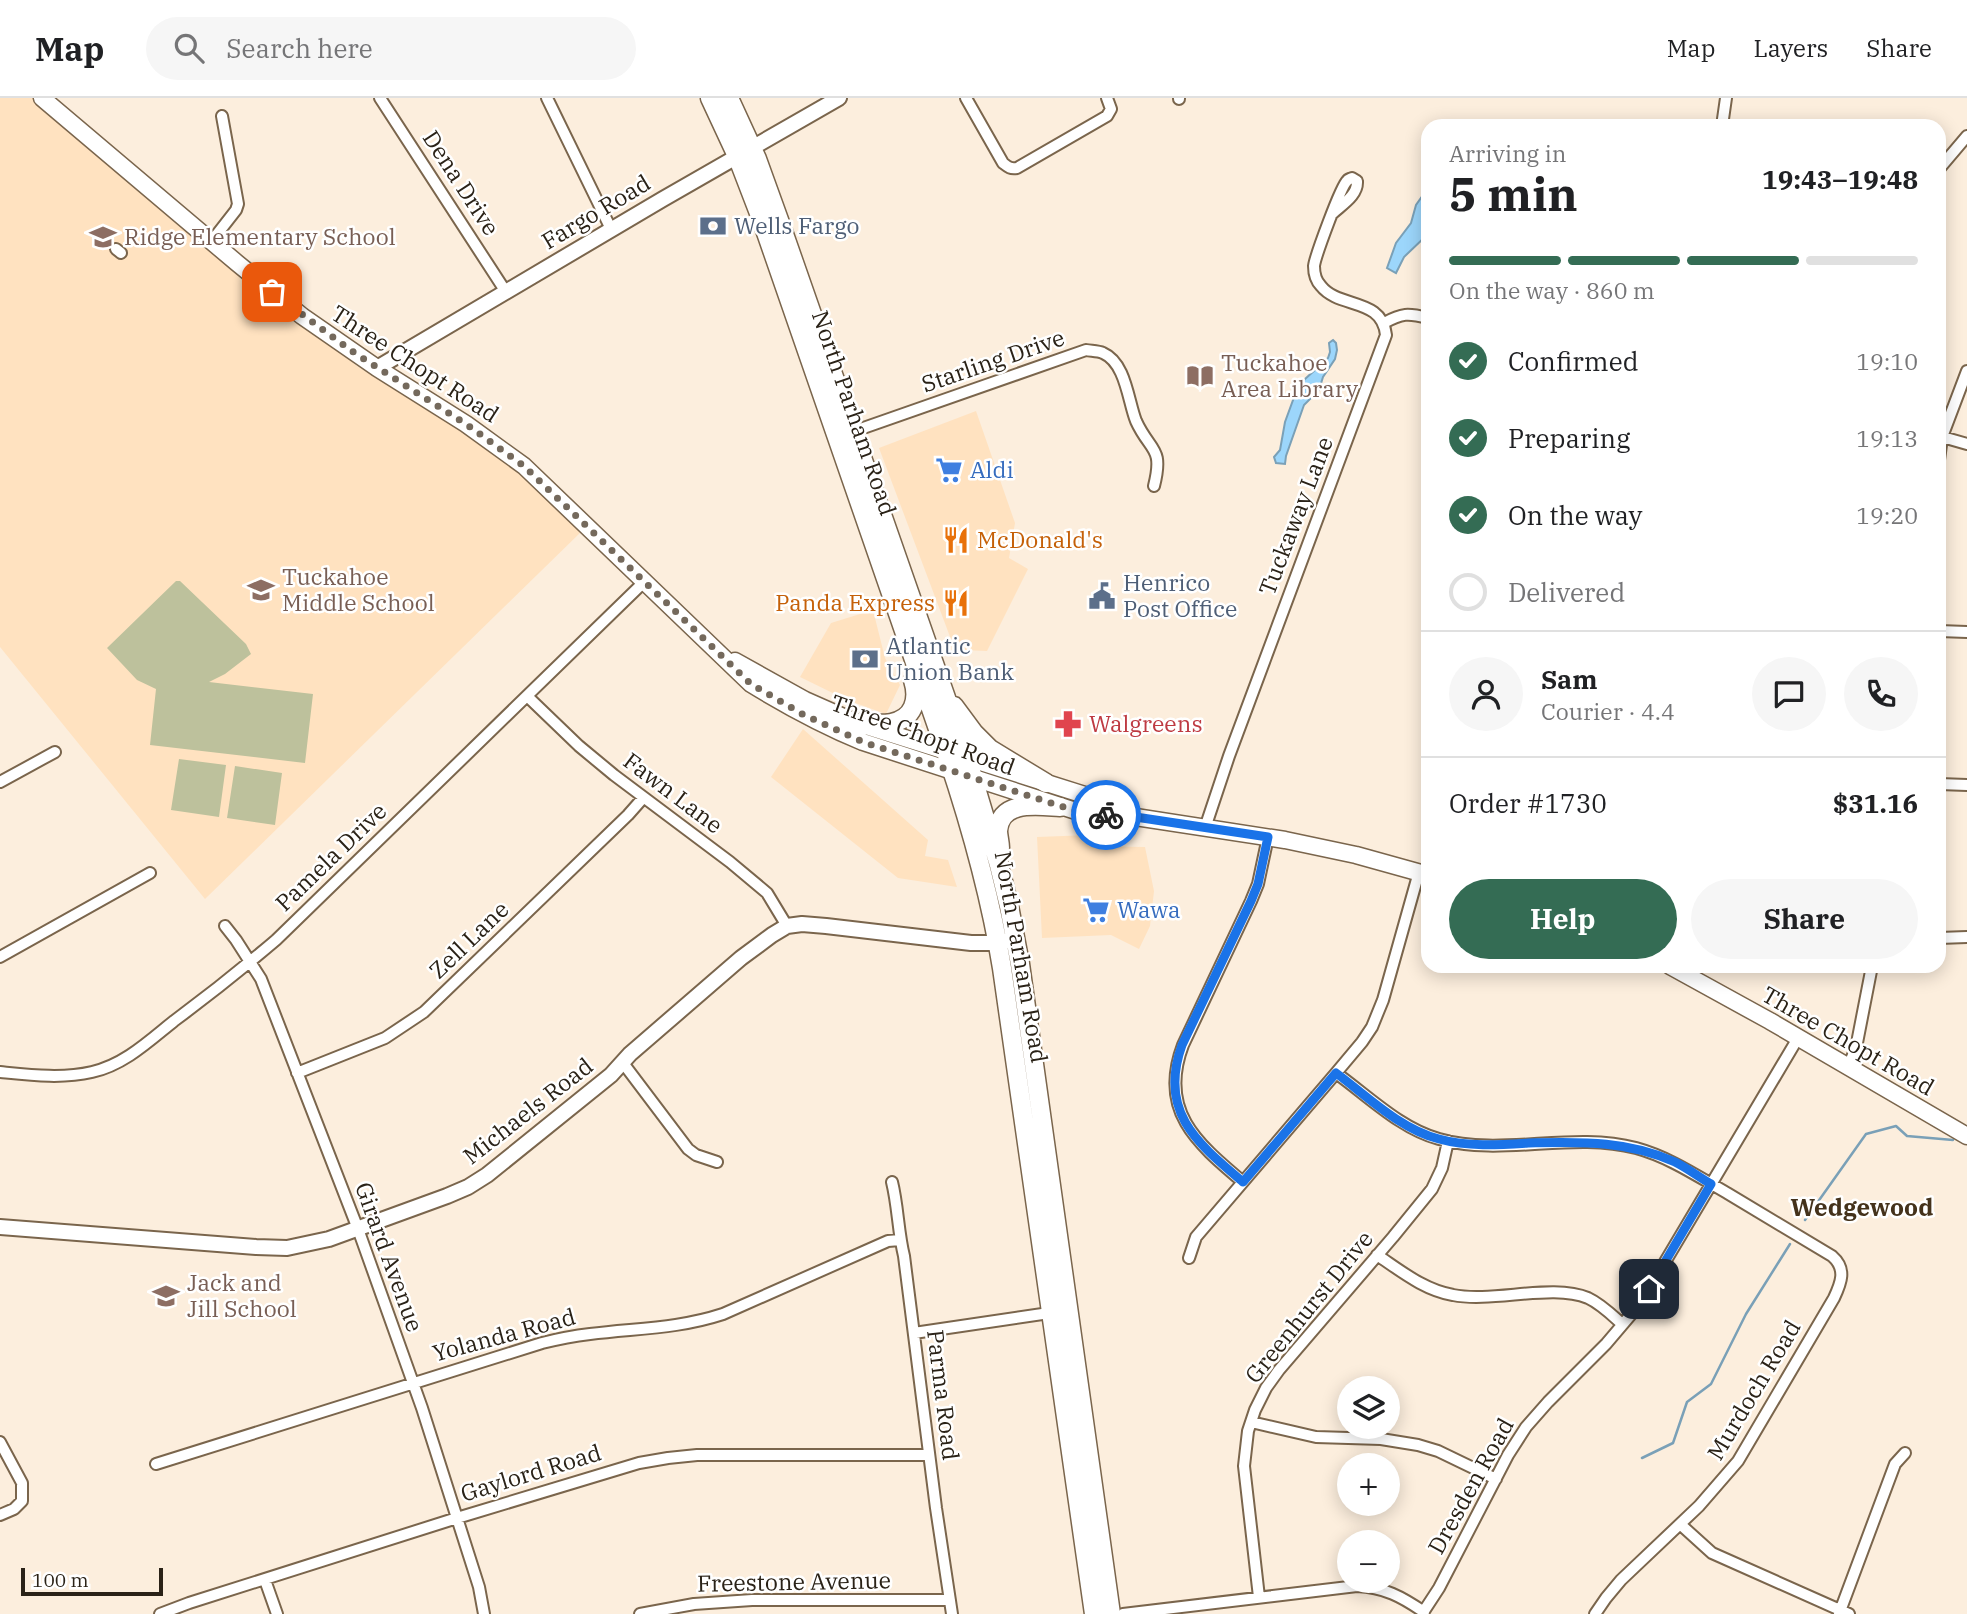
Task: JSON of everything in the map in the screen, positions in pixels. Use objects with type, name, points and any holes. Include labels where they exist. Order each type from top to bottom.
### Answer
[{"type":"highway","name":"North Parham Road","points":[[710,98],[745,152]]},
{"type":"highway","name":"North Parham Road","points":[[729,98],[745,152],[845,435],[944,693],[974,779],[1009,906],[1007,941]]},
{"type":"highway","name":"North Parham Road","points":[[845,435],[900,619],[1007,941],[1060,1311],[1111,1614]]},
{"type":"highway","points":[[857,723],[897,722],[909,714],[915,703],[916,693],[902,650],[900,619]]},
{"type":"highway","points":[[944,693],[974,733],[990,749],[1046,783]]},
{"type":"highway","points":[[999,865],[999,828],[1004,816],[1022,806],[1060,807]]},
{"type":"highway","name":"North Parham Road","points":[[1060,1311],[1094,1614]]},
{"type":"main road","name":"Three Chopt Road","points":[[42,98],[302,316],[377,368],[466,424],[524,466],[751,684],[804,715],[863,742],[1085,814],[1129,816],[1268,837],[1356,855],[1421,873]]},
{"type":"main road","name":"Three Chopt Road","points":[[721,653],[805,700],[857,723],[1091,797],[1129,816]]},
{"type":"main road","name":"Three Chopt Road","points":[[1682,973],[1964,1131]]},
{"type":"street","name":"Dena Drive","points":[[380,98],[506,292]]},
{"type":"street","points":[[547,98],[611,229]]},
{"type":"street","name":"Fargo Road","points":[[377,368],[839,98]]},
{"type":"street","points":[[966,98],[1003,163],[1012,169],[1017,169],[1107,116],[1111,108],[1107,98]]},
{"type":"street","points":[[1723,119],[1726,98]]},
{"type":"street","points":[[211,242],[238,204],[222,116]]},
{"type":"street","points":[[1946,161],[1967,136]]},
{"type":"street","points":[[1333,214],[1316,257],[1315,276],[1319,284],[1326,291],[1366,308],[1384,323],[1401,315],[1421,316]]},
{"type":"street","name":"Tuckaway Lane","points":[[1205,828],[1228,756],[1385,342],[1384,323]]},
{"type":"street","name":"Starling Drive","points":[[845,435],[1086,350],[1103,353],[1114,361],[1122,375],[1137,421],[1156,454],[1158,467],[1154,486]]},
{"type":"street","points":[[1946,424],[1967,371]]},
{"type":"street","points":[[1946,438],[1967,444]]},
{"type":"street","name":"Pamela Drive","points":[[0,1072],[60,1076],[92,1072],[136,1051],[276,940],[644,582]]},
{"type":"street","points":[[1946,631],[1967,632]]},
{"type":"street","name":"Fawn Lane","points":[[527,696],[579,746],[767,893],[787,926]]},
{"type":"street","points":[[0,782],[55,752]]},
{"type":"street","points":[[1946,785],[1967,785]]},
{"type":"street","name":"Zell Lane","points":[[297,1073],[385,1038],[424,1012],[643,798]]},
{"type":"street","points":[[1243,1182],[1213,1157],[1192,1134],[1181,1112],[1175,1079],[1182,1045],[1258,884],[1268,837]]},
{"type":"street","points":[[0,957],[150,873]]},
{"type":"street","points":[[1189,1258],[1196,1237],[1362,1042],[1378,1014],[1421,880]]},
{"type":"street","name":"Girard Avenue","points":[[225,926],[261,979],[358,1229],[413,1382],[479,1587],[484,1614]]},
{"type":"street","points":[[787,926],[826,926],[971,943],[1007,941]]},
{"type":"street","name":"Michaels Road","points":[[0,1227],[287,1248],[330,1239],[447,1196],[487,1175],[582,1099],[741,958],[787,926]]},
{"type":"street","points":[[1946,938],[1967,937]]},
{"type":"street","points":[[1848,1067],[1856,1048],[1871,973]]},
{"type":"street","name":"Dresden Road","points":[[1423,1613],[1439,1588],[1508,1455],[1526,1427],[1640,1304],[1798,1038]]},
{"type":"street","points":[[623,1063],[688,1149],[717,1163]]},
{"type":"street","points":[[1336,1073],[1388,1112],[1431,1137],[1460,1144],[1484,1145],[1611,1143],[1633,1147],[1671,1160],[1711,1184]]},
{"type":"street","name":"Greenhurst Drive","points":[[1259,1597],[1244,1448],[1261,1396],[1279,1370],[1432,1189],[1442,1168],[1448,1141]]},
{"type":"street","name":"Parma Road","points":[[892,1182],[952,1614]]},
{"type":"street","name":"Murdoch Road","points":[[1595,1614],[1621,1580],[1724,1479],[1748,1446],[1841,1281],[1841,1268],[1832,1256],[1711,1184]]},
{"type":"street","name":"Yolanda Road","points":[[156,1464],[542,1343],[600,1332],[670,1327],[702,1321],[888,1241],[900,1240]]},
{"type":"street","points":[[1377,1255],[1426,1287],[1442,1293],[1464,1297],[1560,1293],[1577,1295],[1598,1304],[1622,1324]]},
{"type":"street","points":[[914,1333],[1060,1311]]},
{"type":"street","points":[[1251,1422],[1316,1437],[1381,1439],[1418,1445],[1438,1451],[1496,1479]]},
{"type":"street","points":[[0,1442],[22,1483],[22,1501],[14,1509],[0,1515]]},
{"type":"street","points":[[1680,1524],[1712,1553],[1842,1613],[1895,1464],[1905,1453]]},
{"type":"street","name":"Gaylord Road","points":[[160,1614],[603,1473],[668,1458],[697,1455],[929,1455]]},
{"type":"street","points":[[265,1580],[277,1614]]},
{"type":"street","points":[[1123,1614],[1357,1586],[1392,1592],[1423,1613]]},
{"type":"street","name":"Freestone Avenue","points":[[640,1614],[694,1604],[732,1601],[950,1600]]},
{"type":"shaded area","name":"Tuckahoe Middle School","points":[[0,98],[42,98],[357,366],[466,434],[517,471],[581,532],[205,899],[0,647]]},
{"type":"shaded area","points":[[976,411],[1015,523],[1009,558],[1028,569],[987,651],[962,650],[952,642],[879,448]]},
{"type":"shaded area","points":[[873,610],[885,658],[900,685],[886,714],[847,700],[800,677],[831,623]]},
{"type":"shaded area","points":[[803,729],[928,840],[925,856],[948,860],[957,887],[898,878],[771,777]]},
{"type":"shaded area","points":[[1090,835],[1090,846],[1145,847],[1154,891],[1150,926],[1139,949],[1111,935],[1042,938],[1037,837]]},
{"type":"green space","points":[[176,581],[180,581],[246,644],[251,654],[225,674],[209,682],[313,694],[305,763],[150,745],[156,689],[137,680],[107,648]]},
{"type":"green space","points":[[179,759],[226,765],[219,817],[171,810]]},
{"type":"green space","points":[[235,766],[282,773],[275,825],[227,818]]},
{"type":"water","points":[[1421,198],[1421,241],[1404,257],[1396,273],[1387,268],[1396,243],[1411,223]]},
{"type":"water","points":[[1333,340],[1337,350],[1335,359],[1323,377],[1319,390],[1304,405],[1285,464],[1276,463],[1274,457],[1280,450],[1285,422],[1296,392],[1304,380],[1328,358],[1329,343]]},
{"type":"waterway","points":[[1805,1220],[1866,1134],[1896,1126],[1907,1136],[1953,1140]]},
{"type":"waterway","points":[[1642,1458],[1673,1443],[1687,1402],[1711,1384],[1746,1314],[1790,1244]]},
{"type":"way so far","points":[[272,292],[356,354],[466,424],[524,466],[751,684],[804,715],[863,742],[1085,814],[1106,815]]},
{"type":"place","name":"Wells Fargo","points":[[713,226]]},
{"type":"place","name":"Ridge Elementary School","points":[[103,237]]},
{"type":"place","name":"Tuckahoe Area Library","points":[[1200,376]]},
{"type":"place","name":"Aldi","points":[[949,470]]},
{"type":"place","name":"McDonald's","points":[[956,540]]},
{"type":"place","name":"Tuckahoe Middle School","points":[[261,590]]},
{"type":"place","name":"Henrico Post Office","points":[[1102,596]]},
{"type":"place","name":"Panda Express","points":[[956,603]]},
{"type":"place","name":"Atlantic Union Bank","points":[[865,659]]},
{"type":"place","name":"Walgreens","points":[[1068,724]]},
{"type":"place","name":"Wawa","points":[[1096,910]]},
{"type":"place","name":"Jack and Jill School","points":[[166,1296]]},
{"type":"district","name":"Wedgewood","points":[[1862,1208]]},
{"type":"route","points":[[1106,815],[1129,816],[1268,837],[1258,884],[1182,1045],[1177,1066],[1176,1091],[1181,1112],[1192,1134],[1213,1157],[1243,1182],[1336,1073],[1388,1112],[1439,1139],[1460,1144],[1484,1145],[1587,1142],[1633,1147],[1679,1164],[1711,1184],[1649,1289]]}]
